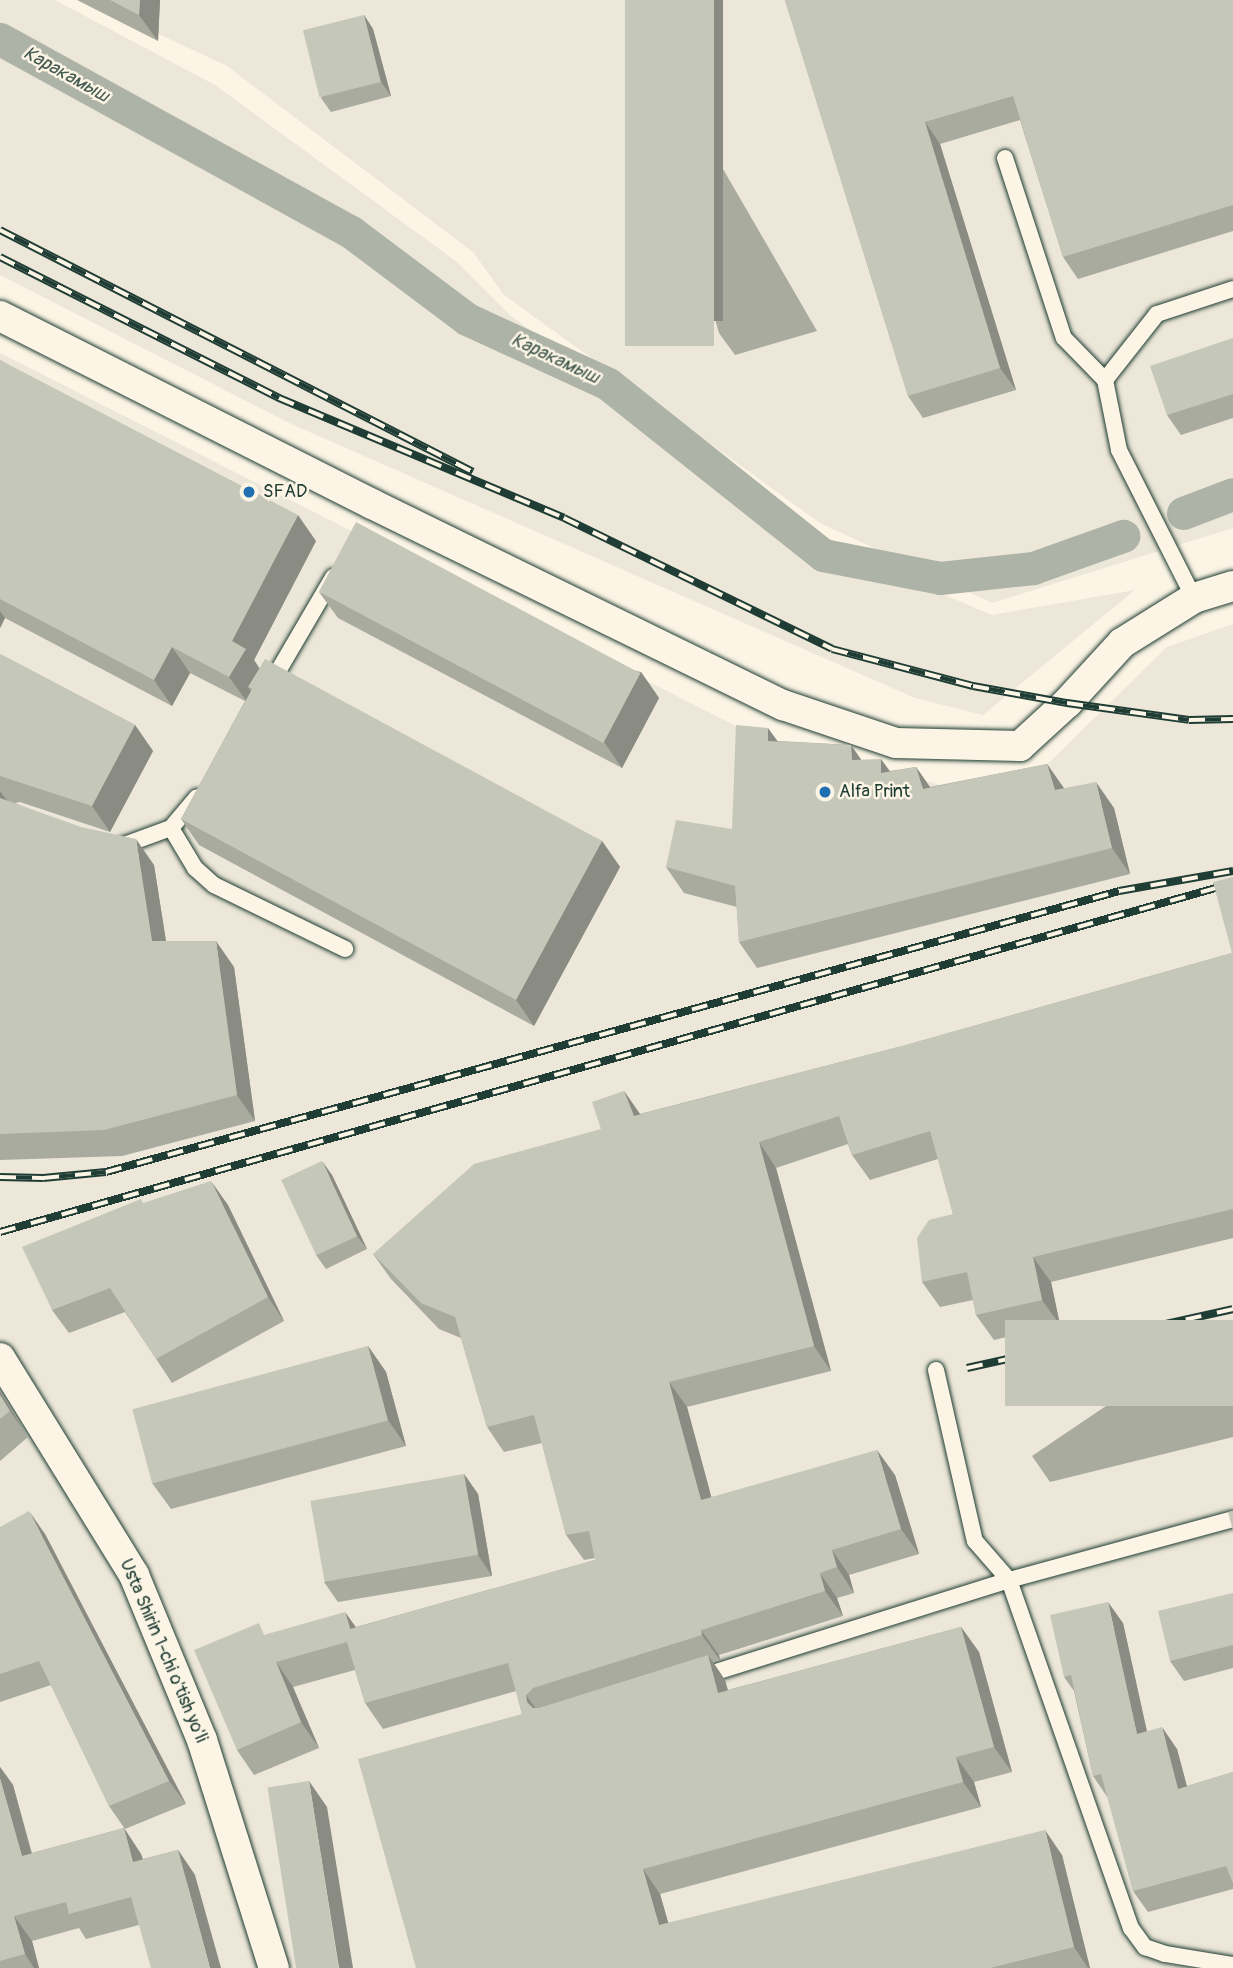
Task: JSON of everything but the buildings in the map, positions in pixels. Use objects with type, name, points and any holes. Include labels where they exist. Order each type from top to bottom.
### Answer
[{"type":"street","points":[[0,316],[369,510],[783,705],[896,743],[1020,746],[1067,703],[1122,643],[1194,598],[1233,586]]},
{"type":"street","name":"Usta Shirin 1-chi o'tish yo'li","points":[[0,1358],[134,1575],[202,1741],[274,1968]]},
{"type":"lane","points":[[1005,158],[1064,338],[1105,380],[1119,450],[1194,598]]},
{"type":"lane","points":[[1105,380],[1157,314],[1233,289]]},
{"type":"lane","points":[[261,702],[341,562]]},
{"type":"lane","points":[[108,843],[121,847],[171,828],[211,781]]},
{"type":"lane","points":[[171,828],[195,868],[214,885],[345,949]]},
{"type":"lane","points":[[936,1370],[975,1541],[1009,1580],[1131,1928],[1145,1947],[1165,1954],[1233,1965]]},
{"type":"lane","points":[[684,1682],[1009,1580],[1233,1518]]},
{"type":"shaded area","points":[[0,0],[55,0],[215,85],[457,262],[511,316],[824,544],[992,615],[1135,590],[983,715],[915,698],[289,423],[0,275]]},
{"type":"shaded area","points":[[86,0],[1233,0],[1233,528],[992,603],[820,523],[504,295],[473,252],[227,66]]},
{"type":"shaded area","points":[[0,353],[750,733],[948,787],[1032,779],[1167,647],[1233,624],[1233,1968],[0,1968]]},
{"type":"waterway","name":"Каракамыш","points":[[0,39],[351,232],[467,319],[608,384],[823,555],[940,578],[1033,568],[1123,536]]},
{"type":"waterway","name":"Каракамыш","points":[[1183,513],[1233,494]]},
{"type":"railway","points":[[0,230],[473,472]]},
{"type":"railway","points":[[0,257],[279,398],[564,518],[832,649],[973,686],[1067,703],[1189,720],[1233,719]]},
{"type":"railway","points":[[0,1177],[43,1178],[106,1172],[1119,891],[1233,871]]},
{"type":"railway","points":[[0,1232],[1233,883]]},
{"type":"railway","points":[[967,1368],[1233,1309]]},
{"type":"place","name":"SFAD","points":[[249,492]]},
{"type":"place","name":"Alfa Print","points":[[825,792]]}]
